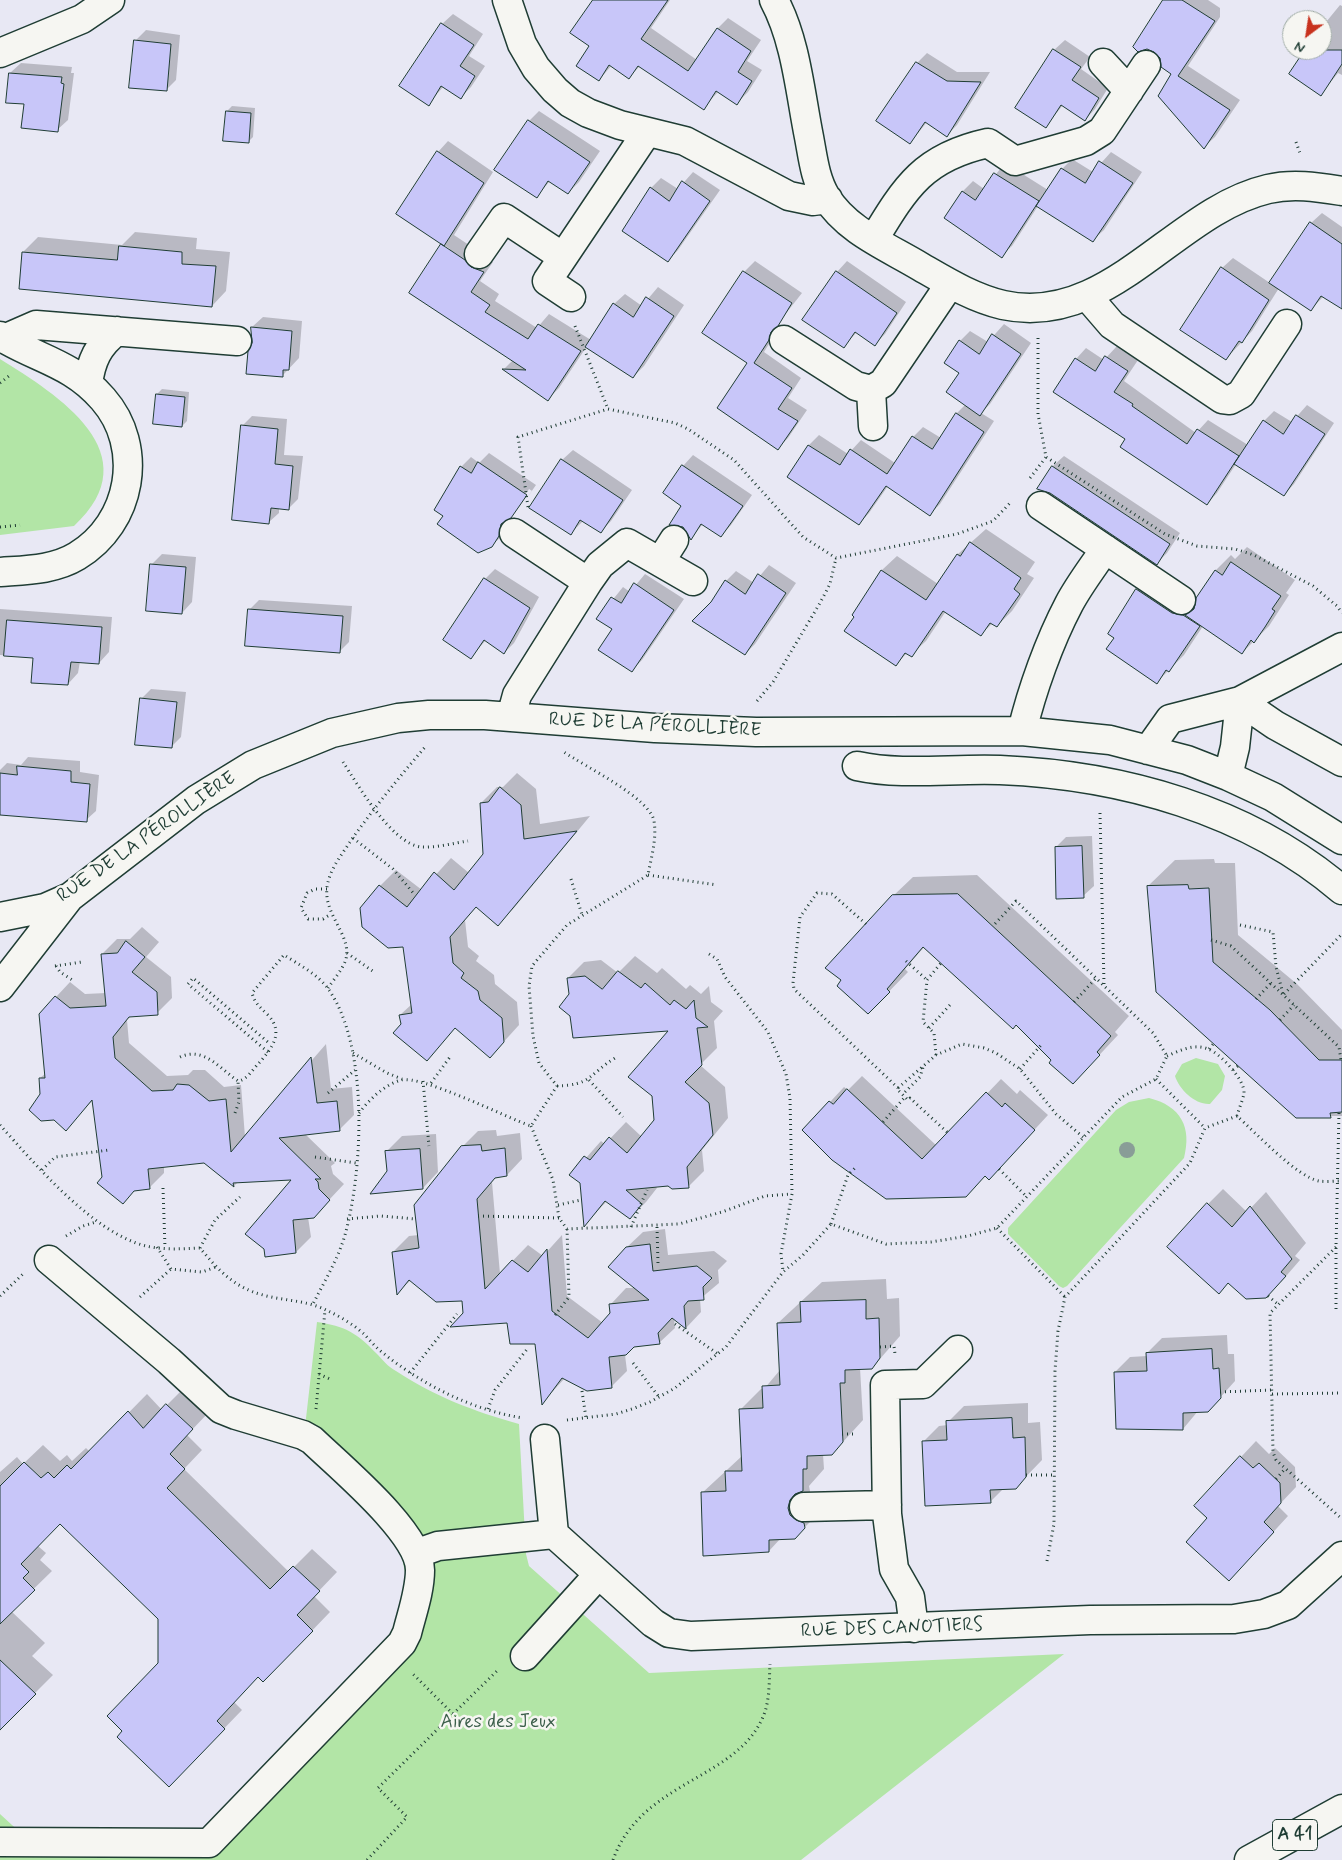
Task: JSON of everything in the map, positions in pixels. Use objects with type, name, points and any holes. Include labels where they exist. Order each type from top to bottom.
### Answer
[{"type":"main road","points":[[0,53],[82,19],[110,0]]},
{"type":"main road","points":[[507,0],[522,44],[536,68],[555,90],[588,112],[620,125],[684,141],[789,196],[814,201],[828,199]]},
{"type":"main road","points":[[774,0],[786,26],[815,172],[837,213],[853,226],[950,284],[986,300],[1005,305],[1038,308],[1086,296],[1124,274],[1232,201],[1267,189],[1285,186],[1341,183]]},
{"type":"main road","points":[[1103,63],[1129,91]]},
{"type":"main road","points":[[1015,161],[1095,136],[1109,122],[1146,65]]},
{"type":"main road","points":[[571,297],[547,281],[647,132]]},
{"type":"main road","points":[[874,239],[910,183],[936,162],[971,146],[988,143],[1039,178]]},
{"type":"main road","points":[[479,254],[504,218],[563,257]]},
{"type":"main road","points":[[784,340],[856,386],[871,390],[883,383],[950,284]]},
{"type":"main road","points":[[1086,296],[1112,324],[1222,399],[1230,400],[1241,394],[1287,324]]},
{"type":"main road","points":[[2,338],[36,324],[237,341]]},
{"type":"main road","points":[[88,384],[90,368],[96,353],[105,340],[117,331]]},
{"type":"main road","points":[[0,572],[41,568],[60,564],[77,556],[106,530],[124,496],[128,476],[128,456],[124,436],[115,416],[103,399],[88,384],[50,359],[2,338]]},
{"type":"main road","points":[[871,390],[873,426]]},
{"type":"main road","points":[[1041,506],[1181,600]]},
{"type":"main road","points":[[514,533],[588,582]]},
{"type":"main road","points":[[511,717],[517,695],[600,564],[627,543],[667,551],[693,581]]},
{"type":"main road","points":[[1022,731],[1028,708],[1062,619],[1070,602],[1105,549]]},
{"type":"main road","points":[[1148,750],[1170,719],[1240,701],[1342,647]]},
{"type":"main road","points":[[1240,701],[1275,725],[1342,762]]},
{"type":"main road","points":[[1228,776],[1235,746],[1240,701]]},
{"type":"main road","name":"RUE DE LA PÉROLLIÈRE","points":[[0,917],[45,908],[70,897],[196,800],[253,765],[321,737],[398,718],[429,715],[457,714],[756,732],[1022,731],[1110,740],[1187,760],[1228,776],[1273,797],[1342,840]]},
{"type":"main road","points":[[857,766],[882,771],[962,769],[1039,772],[1100,780],[1183,803],[1222,817],[1280,847],[1342,890]]},
{"type":"main road","points":[[0,987],[70,897]]},
{"type":"main road","points":[[0,1842],[201,1852],[393,1654],[407,1634],[420,1569],[418,1553],[388,1514],[312,1440],[304,1435],[221,1409],[118,1317],[55,1250]]},
{"type":"main road","points":[[914,1628],[910,1598],[894,1569],[887,1505],[885,1385],[923,1384],[958,1350]]},
{"type":"main road","points":[[418,1553],[438,1546],[554,1534],[545,1439]]},
{"type":"main road","points":[[804,1507],[887,1505]]},
{"type":"main road","name":"RUE DES CANOTIERS","points":[[554,1534],[653,1623],[669,1633],[691,1636],[1090,1620],[1234,1618],[1264,1614],[1288,1605],[1342,1556]]},
{"type":"main road","points":[[525,1656],[598,1575]]},
{"type":"main road","name":"A 41","points":[[1249,1860],[1342,1809]]},
{"type":"path","points":[[571,297],[574,322],[608,409]]},
{"type":"path","points":[[1038,308],[1038,414],[1046,457],[1165,534],[1197,546],[1235,549],[1254,555],[1313,586],[1337,606],[1342,613]]},
{"type":"path","points":[[525,483],[518,437],[608,409],[674,423],[688,429],[734,460],[800,534],[836,558],[957,534],[993,521],[1012,500]]},
{"type":"path","points":[[1029,479],[1046,457]]},
{"type":"path","points":[[0,527],[20,525]]},
{"type":"path","points":[[756,708],[758,699],[772,682],[820,603],[830,584],[836,558]]},
{"type":"path","points":[[328,988],[342,968],[347,953],[343,937],[331,914],[326,897],[332,871],[374,808],[426,745],[429,715]]},
{"type":"path","points":[[550,721],[559,748],[627,791],[651,815],[654,820],[654,840],[648,875]]},
{"type":"path","points":[[321,737],[390,827],[414,844],[422,847],[468,841]]},
{"type":"path","points":[[1100,780],[1099,846],[1104,984]]},
{"type":"path","points":[[353,838],[393,869],[415,895]]},
{"type":"path","points":[[557,1086],[539,1063],[533,1036],[529,986],[532,966],[567,925],[648,875],[717,885]]},
{"type":"path","points":[[571,879],[582,915]]},
{"type":"path","points":[[327,889],[314,889],[306,893],[301,908],[308,919],[313,921],[331,914]]},
{"type":"path","points":[[866,924],[832,894],[817,893],[800,917],[793,983],[798,994],[898,1088],[908,1100],[910,1098],[948,1133]]},
{"type":"path","points":[[993,926],[1016,901],[1153,1033],[1166,1056]]},
{"type":"path","points":[[1240,926],[1273,932],[1276,967],[1283,994]]},
{"type":"path","points":[[1283,994],[1342,934]]},
{"type":"path","points":[[1211,940],[1231,946],[1272,983],[1339,1047],[1341,1060]]},
{"type":"path","points":[[347,953],[374,972]]},
{"type":"path","points":[[709,954],[717,959],[725,977],[768,1032],[786,1074],[790,1098],[792,1194],[782,1254],[783,1272]]},
{"type":"path","points":[[238,1081],[246,1078],[268,1052],[276,1039],[274,1023],[257,1006],[252,994],[284,955],[328,988],[342,1016],[356,1070],[359,1113],[356,1163],[345,1235],[334,1263],[313,1304]]},
{"type":"path","points":[[906,961],[927,980]]},
{"type":"path","points":[[74,981],[54,966],[82,962]]},
{"type":"path","points":[[936,1055],[935,1037],[923,1022],[927,980],[941,963]]},
{"type":"path","points":[[268,1052],[188,984],[193,978],[269,1043]]},
{"type":"path","points":[[1074,1002],[1097,978]]},
{"type":"path","points":[[1256,999],[1272,983]]},
{"type":"path","points":[[929,1028],[950,1005]]},
{"type":"path","points":[[1280,1020],[1294,1005]]},
{"type":"path","points":[[1209,1049],[1214,1043]]},
{"type":"path","points":[[898,1088],[936,1055],[962,1044],[972,1045],[996,1052],[1020,1069],[1056,1114],[1083,1137]]},
{"type":"path","points":[[1020,1069],[1042,1044]]},
{"type":"path","points":[[831,1224],[886,1244],[931,1242],[968,1236],[997,1228],[1122,1098],[1156,1079],[1166,1056],[1188,1048],[1209,1049],[1234,1070],[1242,1082],[1244,1092],[1237,1116]]},
{"type":"path","points":[[353,1053],[403,1080],[430,1084],[531,1126],[553,1180],[559,1218],[567,1229],[569,1297],[555,1315]]},
{"type":"path","points":[[180,1057],[197,1054],[209,1058],[238,1081]]},
{"type":"path","points":[[430,1084],[450,1057]]},
{"type":"path","points":[[557,1086],[572,1086],[589,1080],[602,1067],[615,1058]]},
{"type":"path","points":[[905,1092],[920,1077],[924,1064]]},
{"type":"path","points":[[1234,1070],[1238,1066]]},
{"type":"path","points":[[328,1093],[356,1070]]},
{"type":"path","points":[[1156,1079],[1205,1128]]},
{"type":"path","points":[[359,1113],[370,1099],[386,1087],[403,1080]]},
{"type":"path","points":[[589,1080],[623,1118]]},
{"type":"path","points":[[235,1113],[238,1102],[238,1081]]},
{"type":"path","points":[[423,1082],[429,1146]]},
{"type":"path","points":[[531,1126],[557,1086]]},
{"type":"path","points":[[883,1122],[906,1097]]},
{"type":"path","points":[[1336,1309],[1336,1247],[1340,1181],[1339,1112]]},
{"type":"path","points":[[1047,1561],[1054,1524],[1054,1371],[1058,1331],[1065,1297],[1190,1163],[1205,1128],[1237,1116]]},
{"type":"path","points":[[1237,1116],[1306,1176],[1318,1181],[1340,1181]]},
{"type":"path","points":[[0,1125],[42,1170],[97,1222],[138,1244],[165,1248],[200,1248],[226,1278],[262,1295],[313,1304],[325,1310],[363,1333],[380,1352],[410,1373],[452,1396],[488,1409],[527,1418]]},
{"type":"path","points":[[42,1170],[55,1157],[109,1150]]},
{"type":"path","points":[[315,1157],[356,1163]]},
{"type":"path","points":[[565,1420],[616,1414],[659,1397],[675,1388],[718,1354],[726,1347],[783,1272],[803,1255],[831,1224],[848,1175],[855,1168]]},
{"type":"path","points":[[999,1169],[1026,1196]]},
{"type":"path","points":[[163,1188],[165,1248]]},
{"type":"path","points":[[631,1228],[647,1190]]},
{"type":"path","points":[[567,1229],[657,1227],[701,1219],[765,1196],[792,1194]]},
{"type":"path","points":[[200,1248],[215,1220],[240,1198]]},
{"type":"path","points":[[558,1205],[582,1200]]},
{"type":"path","points":[[347,1219],[381,1216],[416,1219]]},
{"type":"path","points":[[478,1216],[559,1218]]},
{"type":"path","points":[[55,1250],[75,1230],[97,1222]]},
{"type":"path","points":[[657,1227],[658,1264]]},
{"type":"path","points":[[997,1228],[1065,1297]]},
{"type":"path","points":[[157,1247],[171,1269]]},
{"type":"path","points":[[1336,1247],[1270,1313],[1273,1452],[1276,1460],[1285,1469],[1342,1519]]},
{"type":"path","points":[[118,1317],[171,1269],[202,1272],[216,1267]]},
{"type":"path","points":[[1268,1296],[1279,1305]]},
{"type":"path","points":[[312,1440],[325,1310]]},
{"type":"path","points":[[410,1373],[457,1314]]},
{"type":"path","points":[[675,1324],[718,1354]]},
{"type":"path","points":[[488,1409],[495,1390],[528,1348]]},
{"type":"path","points":[[633,1363],[659,1397]]},
{"type":"path","points":[[319,1374],[332,1380]]},
{"type":"path","points":[[582,1391],[586,1418]]},
{"type":"path","points":[[1220,1392],[1342,1393]]},
{"type":"path","points":[[1276,1480],[1285,1469]]},
{"type":"path","points":[[1026,1475],[1054,1475]]},
{"type":"path","points":[[613,1860],[626,1835],[644,1812],[668,1794],[739,1750],[754,1731],[766,1708],[769,1682],[770,1633]]},
{"type":"path","points":[[367,1860],[407,1817],[378,1788],[518,1649],[525,1656]]},
{"type":"path","points":[[393,1654],[453,1714]]},
{"type":"green space","points":[[0,359],[47,390],[69,409],[88,429],[100,451],[104,475],[96,500],[74,526],[0,535]]},
{"type":"green space","points":[[1196,1058],[1218,1064],[1225,1076],[1222,1090],[1210,1104],[1199,1102],[1188,1095],[1180,1086],[1175,1076],[1182,1064]]},
{"type":"green space","points":[[1149,1098],[1169,1106],[1182,1119],[1186,1137],[1184,1158],[1067,1286],[1063,1288],[1008,1234],[1008,1228],[1116,1110],[1129,1102]]},
{"type":"green space","name":"Aires des Jeux","points":[[317,1322],[343,1328],[356,1335],[390,1367],[440,1396],[486,1414],[519,1424],[526,1554],[529,1566],[649,1673],[1064,1654],[801,1860],[0,1860],[0,1814],[24,1836],[206,1836],[395,1632],[407,1582],[398,1539],[305,1427]]},
{"type":"building","points":[[593,0],[668,0],[641,39],[688,71],[717,28],[751,51],[738,72],[752,81],[737,105],[716,91],[704,110],[638,66],[629,79],[609,65],[599,81],[576,66],[589,46],[570,33]]},
{"type":"building","points":[[1163,0],[1182,0],[1215,21],[1178,76],[1230,110],[1204,149],[1158,96],[1171,74],[1161,67],[1160,58],[1154,52],[1147,49],[1138,52],[1133,47]]},
{"type":"building","points":[[441,23],[474,45],[460,66],[475,76],[461,99],[441,86],[429,106],[399,86]]},
{"type":"building","points":[[134,40],[171,44],[167,91],[129,88]]},
{"type":"building","points":[[1053,49],[1081,67],[1072,80],[1099,98],[1085,121],[1061,105],[1046,128],[1015,108]]},
{"type":"building","points":[[1332,50],[1342,50],[1342,64],[1321,96],[1289,74],[1298,60],[1332,60]]},
{"type":"building","points":[[916,62],[947,81],[981,82],[947,137],[925,122],[910,144],[876,121]]},
{"type":"building","points":[[9,73],[62,77],[61,83],[64,84],[58,132],[21,128],[24,104],[6,103]]},
{"type":"building","points":[[226,111],[251,113],[249,143],[223,141]]},
{"type":"building","points":[[528,120],[590,162],[568,194],[548,181],[537,198],[494,170]]},
{"type":"building","points":[[437,151],[484,183],[444,246],[396,214]]},
{"type":"building","points":[[1099,161],[1133,183],[1093,242],[1036,206],[1061,168],[1085,183]]},
{"type":"building","points":[[994,173],[1039,201],[1002,258],[944,218],[962,191],[975,200]]},
{"type":"building","points":[[682,181],[710,201],[668,262],[622,231],[650,187],[669,201]]},
{"type":"building","points":[[1310,222],[1342,244],[1342,309],[1321,296],[1311,311],[1269,283]]},
{"type":"building","points":[[441,244],[465,260],[471,267],[484,272],[471,292],[490,305],[485,312],[528,339],[538,324],[581,351],[548,401],[502,369],[526,370],[409,293]]},
{"type":"building","points":[[119,246],[182,252],[182,264],[216,266],[212,307],[19,289],[22,252],[117,260]]},
{"type":"building","points":[[1221,267],[1269,300],[1242,343],[1239,341],[1226,360],[1180,330]]},
{"type":"building","points":[[743,271],[792,303],[778,326],[771,332],[769,340],[754,363],[792,388],[778,409],[798,421],[778,450],[717,408],[747,363],[702,333]]},
{"type":"building","points":[[836,271],[897,313],[875,346],[855,332],[844,348],[802,320]]},
{"type":"building","points":[[646,297],[674,316],[633,378],[585,347],[613,303],[633,317]]},
{"type":"building","points":[[251,327],[292,331],[289,370],[283,370],[283,377],[246,374],[248,351],[252,343]]},
{"type":"building","points":[[992,334],[1021,354],[980,416],[946,392],[959,373],[944,363],[959,340],[979,354]]},
{"type":"building","points":[[1105,356],[1128,371],[1114,392],[1133,404],[1132,406],[1187,444],[1197,429],[1239,456],[1207,505],[1120,447],[1125,439],[1053,392],[1075,358],[1095,371]]},
{"type":"building","points":[[156,394],[185,397],[182,427],[153,424]]},
{"type":"building","points":[[956,413],[984,432],[930,516],[886,486],[859,525],[787,477],[808,445],[840,465],[850,449],[887,474],[912,436],[932,449]]},
{"type":"building","points":[[1296,415],[1325,434],[1284,496],[1234,464],[1263,420],[1283,434]]},
{"type":"building","points":[[241,425],[278,429],[275,464],[293,466],[289,510],[271,508],[269,524],[232,520]]},
{"type":"building","points":[[561,459],[623,500],[601,533],[580,520],[571,535],[529,508]]},
{"type":"building","points":[[478,462],[527,495],[511,518],[501,524],[499,536],[492,547],[478,553],[437,524],[443,516],[434,510],[460,466],[471,473]]},
{"type":"building","points":[[682,465],[743,506],[721,537],[701,524],[691,540],[683,527],[669,525],[681,506],[663,493]]},
{"type":"building","points":[[1052,466],[1170,544],[1157,565],[1050,493],[1037,489]]},
{"type":"building","points":[[970,542],[1021,578],[1014,589],[1020,594],[997,627],[990,623],[981,636],[943,611],[912,657],[905,653],[896,666],[844,631],[881,570],[926,600],[957,554],[960,556]]},
{"type":"building","points":[[1231,562],[1281,596],[1272,609],[1275,611],[1265,627],[1254,643],[1251,640],[1242,654],[1185,615],[1194,609],[1196,598],[1215,570],[1222,575]]},
{"type":"building","points":[[150,564],[186,567],[182,614],[146,611]]},
{"type":"building","points":[[758,574],[786,593],[745,655],[692,621],[711,602],[725,580],[745,594]]},
{"type":"building","points":[[484,578],[530,608],[504,654],[484,640],[471,659],[443,640]]},
{"type":"building","points":[[634,583],[674,610],[632,672],[598,650],[612,629],[596,619],[611,597],[621,603]]},
{"type":"building","points":[[1136,589],[1172,613],[1183,615],[1200,626],[1169,672],[1166,670],[1157,684],[1106,649],[1114,638],[1108,634]]},
{"type":"building","points":[[248,609],[343,616],[340,653],[245,646]]},
{"type":"building","points":[[7,620],[102,627],[99,664],[71,662],[68,685],[31,683],[33,658],[4,656]]},
{"type":"building","points":[[140,698],[177,702],[172,748],[135,745]]},
{"type":"building","points":[[17,766],[71,771],[71,782],[90,784],[87,822],[0,815],[0,773],[17,775]]},
{"type":"building","points":[[500,787],[521,805],[524,839],[577,831],[498,926],[476,907],[450,937],[453,963],[464,973],[461,978],[478,991],[480,1000],[502,1018],[504,1042],[490,1058],[455,1028],[427,1061],[393,1033],[401,1024],[399,1015],[412,1013],[403,947],[388,948],[362,927],[360,908],[379,885],[407,907],[434,872],[454,890],[483,854],[480,803],[488,802]]},
{"type":"building","points":[[1082,846],[1084,898],[1056,899],[1055,847]]},
{"type":"building","points":[[1188,885],[1189,889],[1209,888],[1213,962],[1270,1010],[1319,1060],[1342,1060],[1342,1112],[1330,1113],[1331,1118],[1296,1118],[1156,992],[1147,886]]},
{"type":"building","points":[[958,894],[1111,1036],[1097,1052],[1100,1055],[1073,1084],[1049,1063],[1051,1060],[1016,1025],[1013,1029],[923,947],[887,989],[890,992],[868,1014],[837,986],[841,980],[825,968],[892,895]]},
{"type":"building","points":[[126,941],[145,957],[132,972],[157,992],[158,1015],[129,1017],[113,1037],[115,1058],[152,1091],[173,1090],[177,1084],[189,1085],[209,1101],[226,1099],[231,1152],[311,1057],[317,1103],[337,1101],[340,1131],[279,1138],[321,1179],[315,1179],[318,1182],[319,1189],[330,1200],[314,1218],[293,1220],[296,1253],[265,1257],[264,1249],[245,1234],[291,1180],[233,1183],[234,1187],[204,1163],[148,1169],[150,1189],[134,1191],[123,1204],[97,1183],[102,1177],[92,1100],[66,1131],[54,1120],[41,1121],[29,1110],[40,1094],[39,1078],[45,1078],[39,1014],[55,996],[70,1008],[106,1006],[101,954],[117,953]]},
{"type":"building","points":[[618,971],[641,988],[645,983],[670,1005],[674,1000],[686,1009],[694,1000],[696,1018],[708,1027],[697,1028],[702,1065],[685,1082],[709,1103],[713,1135],[687,1167],[689,1188],[672,1189],[668,1186],[626,1190],[642,1204],[630,1219],[605,1201],[584,1227],[580,1183],[569,1175],[584,1156],[590,1160],[609,1137],[627,1153],[654,1120],[652,1096],[628,1077],[668,1031],[573,1038],[570,1016],[559,1007],[569,994],[567,978],[585,976],[602,989]]},
{"type":"building","points":[[847,1089],[922,1159],[986,1092],[1002,1107],[1005,1103],[1035,1130],[989,1180],[985,1176],[966,1197],[886,1199],[832,1160],[802,1130],[829,1101],[833,1104]]},
{"type":"building","points":[[481,1145],[482,1151],[505,1148],[507,1176],[495,1178],[477,1199],[485,1289],[512,1260],[528,1272],[547,1249],[552,1311],[588,1338],[610,1313],[609,1304],[649,1300],[608,1267],[626,1247],[650,1244],[653,1271],[697,1266],[712,1278],[703,1287],[704,1300],[688,1301],[684,1306],[686,1329],[672,1318],[658,1333],[660,1344],[634,1347],[626,1355],[609,1357],[612,1388],[587,1391],[562,1378],[542,1405],[535,1344],[510,1344],[507,1323],[450,1327],[463,1313],[462,1301],[436,1302],[409,1280],[397,1295],[392,1252],[419,1248],[414,1205],[461,1146]]},
{"type":"building","points":[[420,1149],[423,1189],[370,1194],[387,1171],[385,1151]]},
{"type":"building","points":[[1207,1203],[1232,1227],[1250,1206],[1292,1259],[1281,1272],[1286,1276],[1266,1298],[1246,1299],[1228,1283],[1219,1294],[1167,1247]]},
{"type":"building","points":[[866,1300],[866,1319],[879,1318],[880,1358],[872,1369],[845,1370],[845,1383],[840,1383],[843,1442],[832,1455],[807,1456],[807,1469],[803,1469],[803,1491],[795,1494],[790,1500],[788,1508],[790,1515],[804,1523],[805,1528],[795,1539],[769,1540],[769,1552],[703,1556],[701,1492],[726,1491],[725,1471],[742,1471],[739,1409],[763,1408],[762,1386],[780,1385],[777,1323],[801,1322],[800,1302]]},
{"type":"building","points":[[1212,1349],[1213,1369],[1219,1368],[1221,1398],[1208,1412],[1183,1413],[1183,1430],[1116,1429],[1114,1372],[1147,1371],[1146,1353]]},
{"type":"building","points":[[166,1404],[193,1429],[170,1454],[185,1469],[167,1488],[270,1589],[293,1566],[320,1591],[297,1615],[313,1631],[263,1682],[258,1677],[217,1721],[225,1729],[169,1787],[117,1737],[122,1731],[107,1716],[158,1663],[158,1619],[60,1524],[21,1564],[29,1572],[23,1578],[35,1590],[0,1624],[0,1486],[24,1462],[41,1478],[48,1472],[54,1478],[67,1465],[71,1469],[128,1411],[143,1428]]},
{"type":"building","points":[[1012,1418],[1013,1438],[1025,1437],[1026,1477],[1016,1489],[990,1490],[991,1503],[925,1506],[922,1441],[947,1440],[946,1421]]},
{"type":"building","points":[[1240,1456],[1253,1468],[1259,1463],[1280,1483],[1281,1503],[1264,1522],[1274,1532],[1229,1581],[1186,1542],[1207,1518],[1194,1506]]},
{"type":"building","points":[[0,1660],[36,1694],[0,1730]]}]
